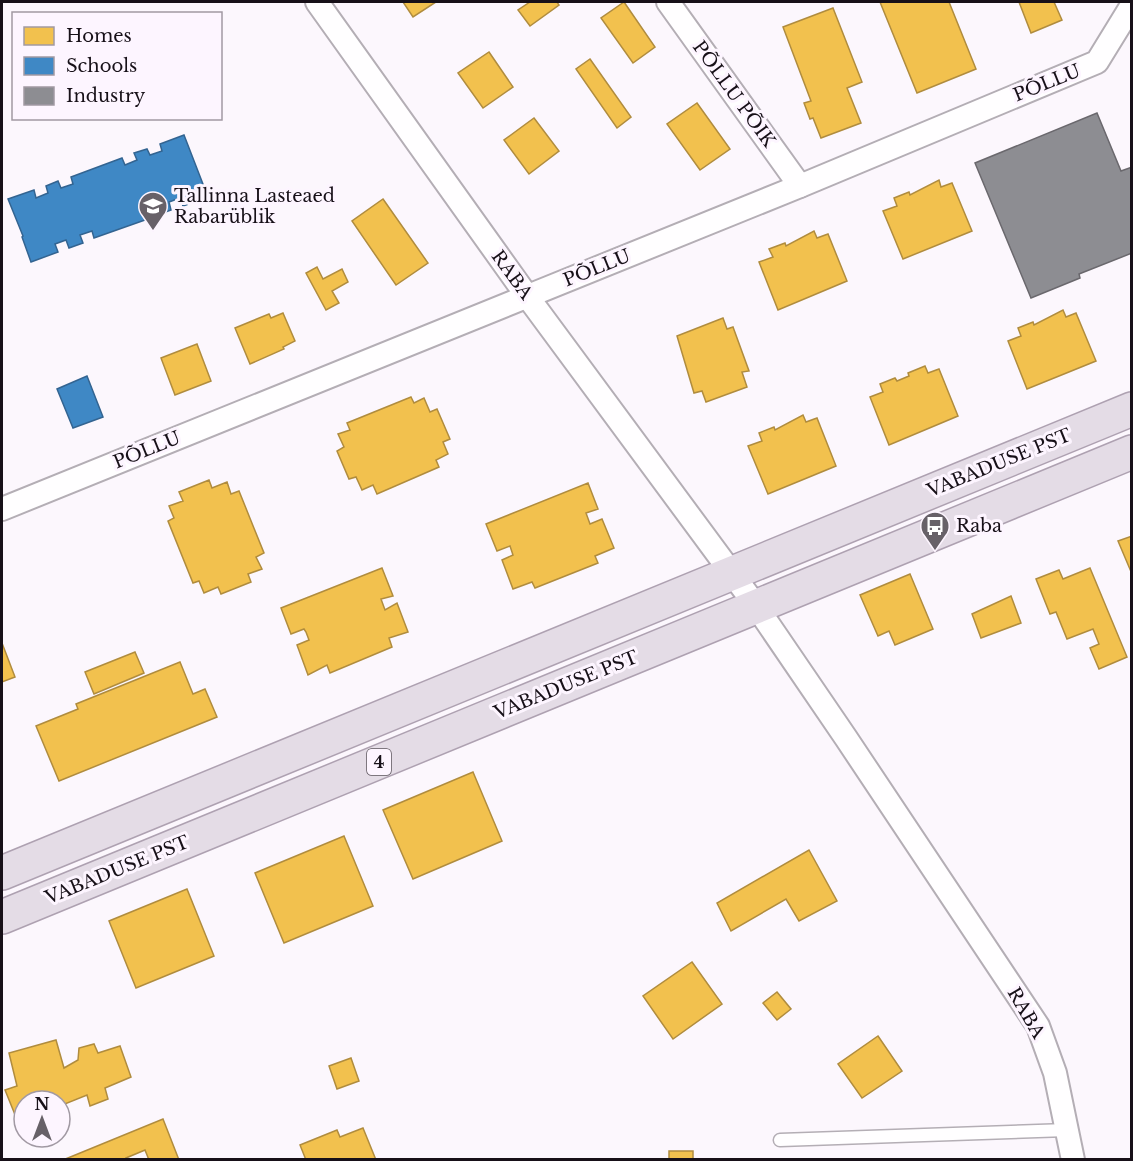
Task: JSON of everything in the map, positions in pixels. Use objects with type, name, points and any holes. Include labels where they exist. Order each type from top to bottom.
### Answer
[{"type":"highway","name":"VABADUSE PST","points":[[2,873],[1131,409]]},
{"type":"highway","name":"VABADUSE PST","points":[[2,917],[1131,452]]},
{"type":"street","name":"RABA","points":[[317,2],[527,296],[756,606],[1038,1026],[1055,1073],[1073,1160]]},
{"type":"street","name":"PÕLLU PÕIK","points":[[668,2],[800,186]]},
{"type":"street","name":"PÕLLU","points":[[2,510],[800,186],[1097,62],[1131,5]]},
{"type":"lane","points":[[780,1140],[1068,1131]]},
{"type":"building: Homes","points":[[403,2],[436,2],[413,17]]},
{"type":"building: Homes","points":[[530,2],[557,2],[559,5],[530,26],[518,10]]},
{"type":"building: Homes","points":[[624,2],[655,47],[633,63],[601,18]]},
{"type":"building: Homes","points":[[880,2],[949,2],[976,69],[917,93]]},
{"type":"building: Homes","points":[[1019,2],[1054,2],[1062,20],[1031,33]]},
{"type":"building: Homes","points":[[833,8],[862,82],[847,88],[861,123],[821,138],[804,103],[811,101],[783,27]]},
{"type":"building: Homes","points":[[489,52],[513,87],[483,108],[458,73]]},
{"type":"building: Homes","points":[[590,59],[631,117],[617,128],[576,69]]},
{"type":"building: Homes","points":[[697,103],[730,149],[700,170],[667,124]]},
{"type":"building: Homes","points":[[534,118],[559,151],[529,174],[504,140]]},
{"type":"building: Homes","points":[[939,180],[941,187],[952,183],[972,231],[903,259],[883,211],[897,206],[894,198],[909,192],[910,195]]},
{"type":"building: Homes","points":[[383,199],[428,263],[396,285],[352,221]]},
{"type":"building: Homes","points":[[814,231],[817,238],[828,234],[847,281],[778,310],[759,262],[773,257],[769,249],[785,243],[786,246]]},
{"type":"building: Homes","points":[[317,267],[323,279],[342,269],[348,282],[332,291],[339,303],[326,310],[306,273]]},
{"type":"building: Homes","points":[[1063,310],[1066,317],[1076,313],[1096,361],[1027,389],[1008,341],[1021,336],[1018,328],[1033,322],[1034,325]]},
{"type":"building: Homes","points":[[283,313],[295,341],[283,347],[284,349],[250,364],[235,328],[269,314],[271,318]]},
{"type":"building: Homes","points":[[723,318],[727,329],[733,327],[749,371],[742,372],[747,387],[706,402],[702,391],[694,393],[677,336]]},
{"type":"building: Homes","points":[[197,344],[211,381],[175,395],[161,358]]},
{"type":"building: Homes","points":[[925,366],[928,373],[939,369],[958,416],[889,445],[870,397],[883,392],[880,384],[895,378],[897,381],[909,376],[908,373]]},
{"type":"building: Homes","points":[[411,397],[414,403],[424,398],[430,412],[437,409],[450,439],[443,442],[448,454],[436,460],[439,467],[377,494],[373,485],[362,490],[356,477],[349,479],[337,451],[344,447],[338,434],[350,430],[347,423]]},
{"type":"building: Homes","points":[[803,415],[806,422],[817,418],[836,466],[768,494],[748,446],[762,441],[759,433],[774,427],[775,430]]},
{"type":"building: Homes","points":[[209,480],[212,488],[227,482],[231,494],[239,491],[264,553],[256,557],[262,569],[248,574],[251,582],[221,594],[218,587],[204,593],[199,581],[193,583],[168,521],[174,518],[169,506],[183,501],[179,492]]},
{"type":"building: Homes","points":[[588,483],[598,509],[586,513],[590,524],[602,519],[614,548],[595,556],[598,563],[535,588],[532,582],[513,589],[502,560],[513,555],[510,546],[497,551],[486,524]]},
{"type":"building: Homes","points":[[1132,536],[1132,574],[1118,541]]},
{"type":"building: Homes","points":[[382,568],[393,596],[381,599],[385,610],[397,603],[408,632],[389,638],[392,647],[330,673],[327,665],[308,675],[297,645],[309,640],[306,632],[304,629],[291,634],[281,608]]},
{"type":"building: Homes","points":[[1090,568],[1127,657],[1099,669],[1090,648],[1099,644],[1093,629],[1067,639],[1056,612],[1050,614],[1036,579],[1059,570],[1063,579]]},
{"type":"building: Homes","points":[[910,574],[933,629],[895,645],[889,631],[878,636],[860,595]]},
{"type":"building: Homes","points":[[1011,596],[1021,623],[981,638],[972,614]]},
{"type":"building: Homes","points":[[2,643],[15,677],[2,682]]},
{"type":"building: Homes","points":[[135,652],[144,673],[94,694],[85,672]]},
{"type":"building: Homes","points":[[180,662],[193,694],[205,689],[217,717],[59,781],[36,726],[78,709],[76,704]]},
{"type":"building: Homes","points":[[473,772],[502,841],[413,879],[383,810]]},
{"type":"building: Homes","points":[[344,836],[373,906],[284,943],[255,873]]},
{"type":"building: Homes","points":[[809,850],[837,901],[799,921],[786,899],[731,931],[717,903]]},
{"type":"building: Homes","points":[[187,889],[214,956],[136,988],[109,921]]},
{"type":"building: Homes","points":[[692,962],[722,1004],[673,1039],[643,996]]},
{"type":"building: Homes","points":[[777,992],[791,1009],[777,1020],[763,1003]]},
{"type":"building: Homes","points":[[878,1036],[902,1071],[862,1098],[838,1064]]},
{"type":"building: Homes","points":[[56,1040],[64,1068],[78,1060],[79,1048],[94,1044],[98,1053],[120,1046],[131,1077],[105,1088],[108,1099],[90,1106],[87,1095],[72,1101],[72,1089],[12,1089],[12,1107],[5,1090],[17,1086],[9,1053]]},
{"type":"building: Homes","points":[[351,1058],[359,1081],[337,1089],[329,1066]]},
{"type":"building: Homes","points":[[163,1119],[179,1160],[149,1160],[145,1150],[126,1158],[127,1160],[63,1160]]},
{"type":"building: Homes","points":[[363,1128],[376,1160],[306,1160],[300,1145],[337,1130],[340,1137]]},
{"type":"building: Homes","points":[[669,1151],[693,1151],[693,1160],[669,1160]]},
{"type":"building: Schools","points":[[184,135],[208,197],[183,206],[180,198],[169,202],[171,210],[157,215],[155,208],[143,212],[145,220],[94,238],[92,231],[80,235],[83,243],[69,248],[66,240],[55,244],[58,252],[31,262],[8,199],[34,190],[36,198],[48,193],[46,186],[58,181],[61,188],[73,184],[71,177],[122,158],[125,165],[137,160],[134,153],[147,149],[150,155],[162,151],[160,144]]},
{"type":"building: Schools","points":[[87,376],[103,417],[73,428],[57,389]]},
{"type":"building: Industry","points":[[1097,113],[1121,171],[1132,167],[1132,253],[1079,274],[1080,278],[1031,298],[975,163]]},
{"type":"place","name":"Tallinna Lasteaed Rabarüblik","points":[[153,232]]},
{"type":"place","name":"Raba","points":[[935,552]]}]
